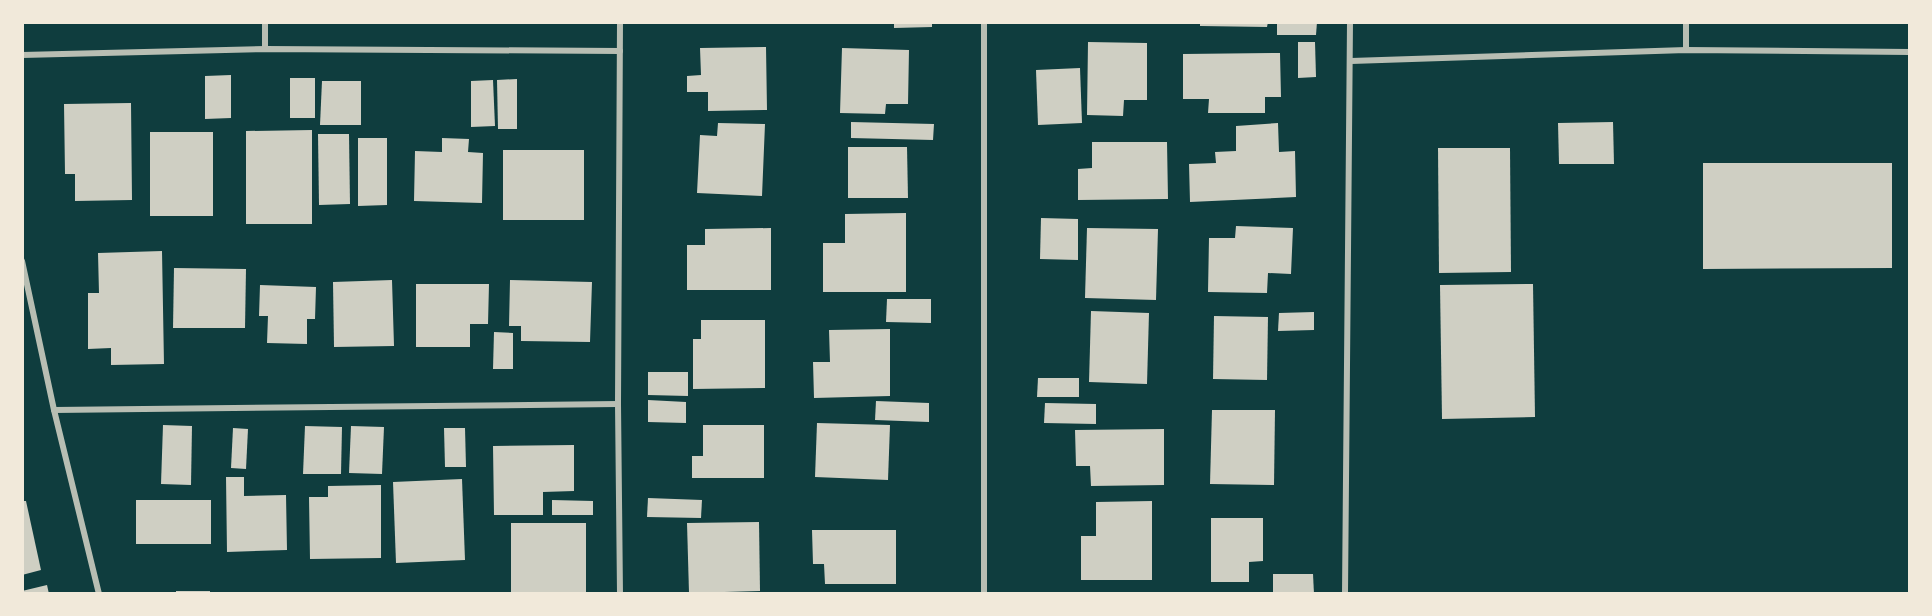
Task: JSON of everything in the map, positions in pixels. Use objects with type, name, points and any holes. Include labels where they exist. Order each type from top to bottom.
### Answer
[{"type":"street","points":[[265,22],[265,49]]},
{"type":"street","points":[[620,22],[618,404],[620,594]]},
{"type":"street","points":[[984,22],[984,594]]},
{"type":"street","points":[[1345,594],[1350,22]]},
{"type":"street","points":[[1686,22],[1686,50]]},
{"type":"street","points":[[22,55],[265,49],[620,51]]},
{"type":"street","points":[[1351,61],[1686,50],[1910,52]]},
{"type":"street","points":[[22,261],[54,410],[99,594]]},
{"type":"street","points":[[54,410],[618,404]]},
{"type":"building","points":[[894,22],[932,22],[932,27],[894,28]]},
{"type":"building","points":[[1200,22],[1268,22],[1267,27],[1200,26]]},
{"type":"building","points":[[1277,22],[1317,22],[1316,35],[1277,35]]},
{"type":"building","points":[[1088,42],[1147,43],[1147,100],[1124,100],[1123,116],[1087,115]]},
{"type":"building","points":[[1298,42],[1315,42],[1316,77],[1298,78]]},
{"type":"building","points":[[766,47],[767,110],[708,111],[708,92],[687,92],[687,76],[701,75],[700,48]]},
{"type":"building","points":[[842,48],[909,50],[908,104],[886,104],[885,114],[840,113]]},
{"type":"building","points":[[1280,53],[1281,97],[1265,97],[1265,113],[1208,113],[1209,99],[1183,99],[1183,54]]},
{"type":"building","points":[[1080,68],[1082,123],[1038,125],[1036,70]]},
{"type":"building","points":[[231,75],[231,118],[205,119],[205,76]]},
{"type":"building","points":[[290,78],[315,78],[315,118],[290,118]]},
{"type":"building","points":[[517,79],[517,129],[498,129],[497,80]]},
{"type":"building","points":[[493,80],[495,126],[471,127],[471,81]]},
{"type":"building","points":[[322,81],[361,81],[361,125],[320,125]]},
{"type":"building","points":[[131,103],[132,200],[75,201],[75,174],[65,174],[64,104]]},
{"type":"building","points":[[851,122],[934,124],[933,140],[851,138]]},
{"type":"building","points":[[1613,122],[1614,164],[1559,164],[1558,123]]},
{"type":"building","points":[[718,123],[765,124],[762,196],[697,193],[700,135],[717,136]]},
{"type":"building","points":[[1278,123],[1279,152],[1295,151],[1296,197],[1190,202],[1189,164],[1216,163],[1215,152],[1236,151],[1236,126]]},
{"type":"building","points":[[312,130],[312,224],[246,224],[246,131]]},
{"type":"building","points":[[150,132],[213,132],[213,216],[150,216]]},
{"type":"building","points":[[318,134],[349,134],[350,204],[319,205]]},
{"type":"building","points":[[358,138],[387,138],[387,205],[358,206]]},
{"type":"building","points":[[442,138],[469,139],[468,152],[483,153],[482,203],[414,201],[415,151],[442,152]]},
{"type":"building","points":[[1092,142],[1167,142],[1168,199],[1078,200],[1078,169],[1092,168]]},
{"type":"building","points":[[848,147],[907,147],[908,198],[848,198]]},
{"type":"building","points":[[1438,148],[1510,148],[1511,272],[1439,273]]},
{"type":"building","points":[[503,150],[584,150],[584,220],[503,220]]},
{"type":"building","points":[[1703,163],[1892,163],[1892,268],[1703,269]]},
{"type":"building","points":[[906,213],[906,292],[823,292],[823,243],[845,243],[845,214]]},
{"type":"building","points":[[1041,218],[1078,219],[1078,260],[1040,259]]},
{"type":"building","points":[[1236,226],[1293,228],[1291,274],[1268,273],[1267,293],[1208,292],[1209,238],[1235,238]]},
{"type":"building","points":[[771,228],[771,290],[687,290],[687,245],[705,245],[705,229]]},
{"type":"building","points":[[1087,228],[1158,229],[1156,300],[1085,298]]},
{"type":"building","points":[[162,251],[164,364],[111,365],[111,348],[88,349],[88,293],[99,293],[98,253]]},
{"type":"building","points":[[174,268],[246,269],[245,328],[173,328]]},
{"type":"building","points":[[392,280],[394,346],[334,347],[333,282]]},
{"type":"building","points":[[510,280],[592,282],[590,342],[521,341],[521,326],[509,326]]},
{"type":"building","points":[[416,284],[489,284],[488,324],[470,324],[470,347],[416,347]]},
{"type":"building","points":[[1533,284],[1535,417],[1442,419],[1440,285]]},
{"type":"building","points":[[260,285],[316,287],[315,319],[307,319],[307,344],[267,343],[268,316],[259,316]]},
{"type":"building","points":[[887,299],[931,299],[931,323],[886,322]]},
{"type":"building","points":[[1091,311],[1149,313],[1147,384],[1089,382]]},
{"type":"building","points":[[1314,312],[1314,330],[1278,331],[1279,313]]},
{"type":"building","points":[[1214,316],[1268,317],[1267,380],[1213,379]]},
{"type":"building","points":[[701,320],[765,320],[765,388],[693,389],[693,339],[701,339]]},
{"type":"building","points":[[890,329],[890,396],[814,398],[813,362],[830,362],[829,330]]},
{"type":"building","points":[[494,332],[513,333],[513,369],[493,369]]},
{"type":"building","points":[[648,372],[688,372],[688,396],[648,395]]},
{"type":"building","points":[[1038,378],[1079,378],[1079,397],[1037,397]]},
{"type":"building","points":[[648,400],[686,402],[686,423],[648,422]]},
{"type":"building","points":[[876,401],[929,403],[929,422],[875,420]]},
{"type":"building","points":[[1045,403],[1096,404],[1096,424],[1044,423]]},
{"type":"building","points":[[1212,410],[1275,410],[1274,485],[1210,484]]},
{"type":"building","points":[[817,423],[890,425],[888,480],[815,477]]},
{"type":"building","points":[[163,425],[192,426],[191,485],[161,484]]},
{"type":"building","points":[[703,425],[764,425],[764,478],[692,478],[692,456],[703,456]]},
{"type":"building","points":[[305,426],[342,427],[341,474],[303,474]]},
{"type":"building","points":[[351,426],[384,427],[382,474],[349,473]]},
{"type":"building","points":[[233,428],[248,429],[246,469],[231,468]]},
{"type":"building","points":[[444,428],[465,428],[466,467],[445,467]]},
{"type":"building","points":[[1164,429],[1164,485],[1091,486],[1090,466],[1076,466],[1075,430]]},
{"type":"building","points":[[574,445],[574,491],[543,492],[543,515],[494,515],[493,446]]},
{"type":"building","points":[[226,477],[244,477],[244,496],[286,495],[287,550],[227,552]]},
{"type":"building","points":[[462,479],[465,560],[396,563],[393,482]]},
{"type":"building","points":[[381,485],[381,558],[310,559],[309,497],[328,497],[328,486]]},
{"type":"building","points":[[648,498],[702,500],[701,518],[647,517]]},
{"type":"building","points":[[136,500],[211,500],[211,544],[136,544]]},
{"type":"building","points":[[552,500],[593,501],[593,515],[552,515]]},
{"type":"building","points":[[22,501],[26,501],[41,570],[22,575]]},
{"type":"building","points":[[1152,501],[1152,580],[1081,580],[1081,536],[1096,536],[1096,502]]},
{"type":"building","points":[[1211,518],[1263,518],[1263,561],[1249,562],[1249,582],[1211,582]]},
{"type":"building","points":[[759,522],[760,591],[689,593],[687,523]]},
{"type":"building","points":[[511,523],[586,523],[586,594],[511,594]]},
{"type":"building","points":[[812,530],[896,530],[896,584],[825,584],[824,564],[813,564]]},
{"type":"building","points":[[1273,574],[1313,574],[1314,594],[1273,594]]},
{"type":"building","points":[[47,585],[49,594],[22,594],[22,591]]},
{"type":"building","points":[[176,591],[210,591],[210,594],[176,594]]}]
